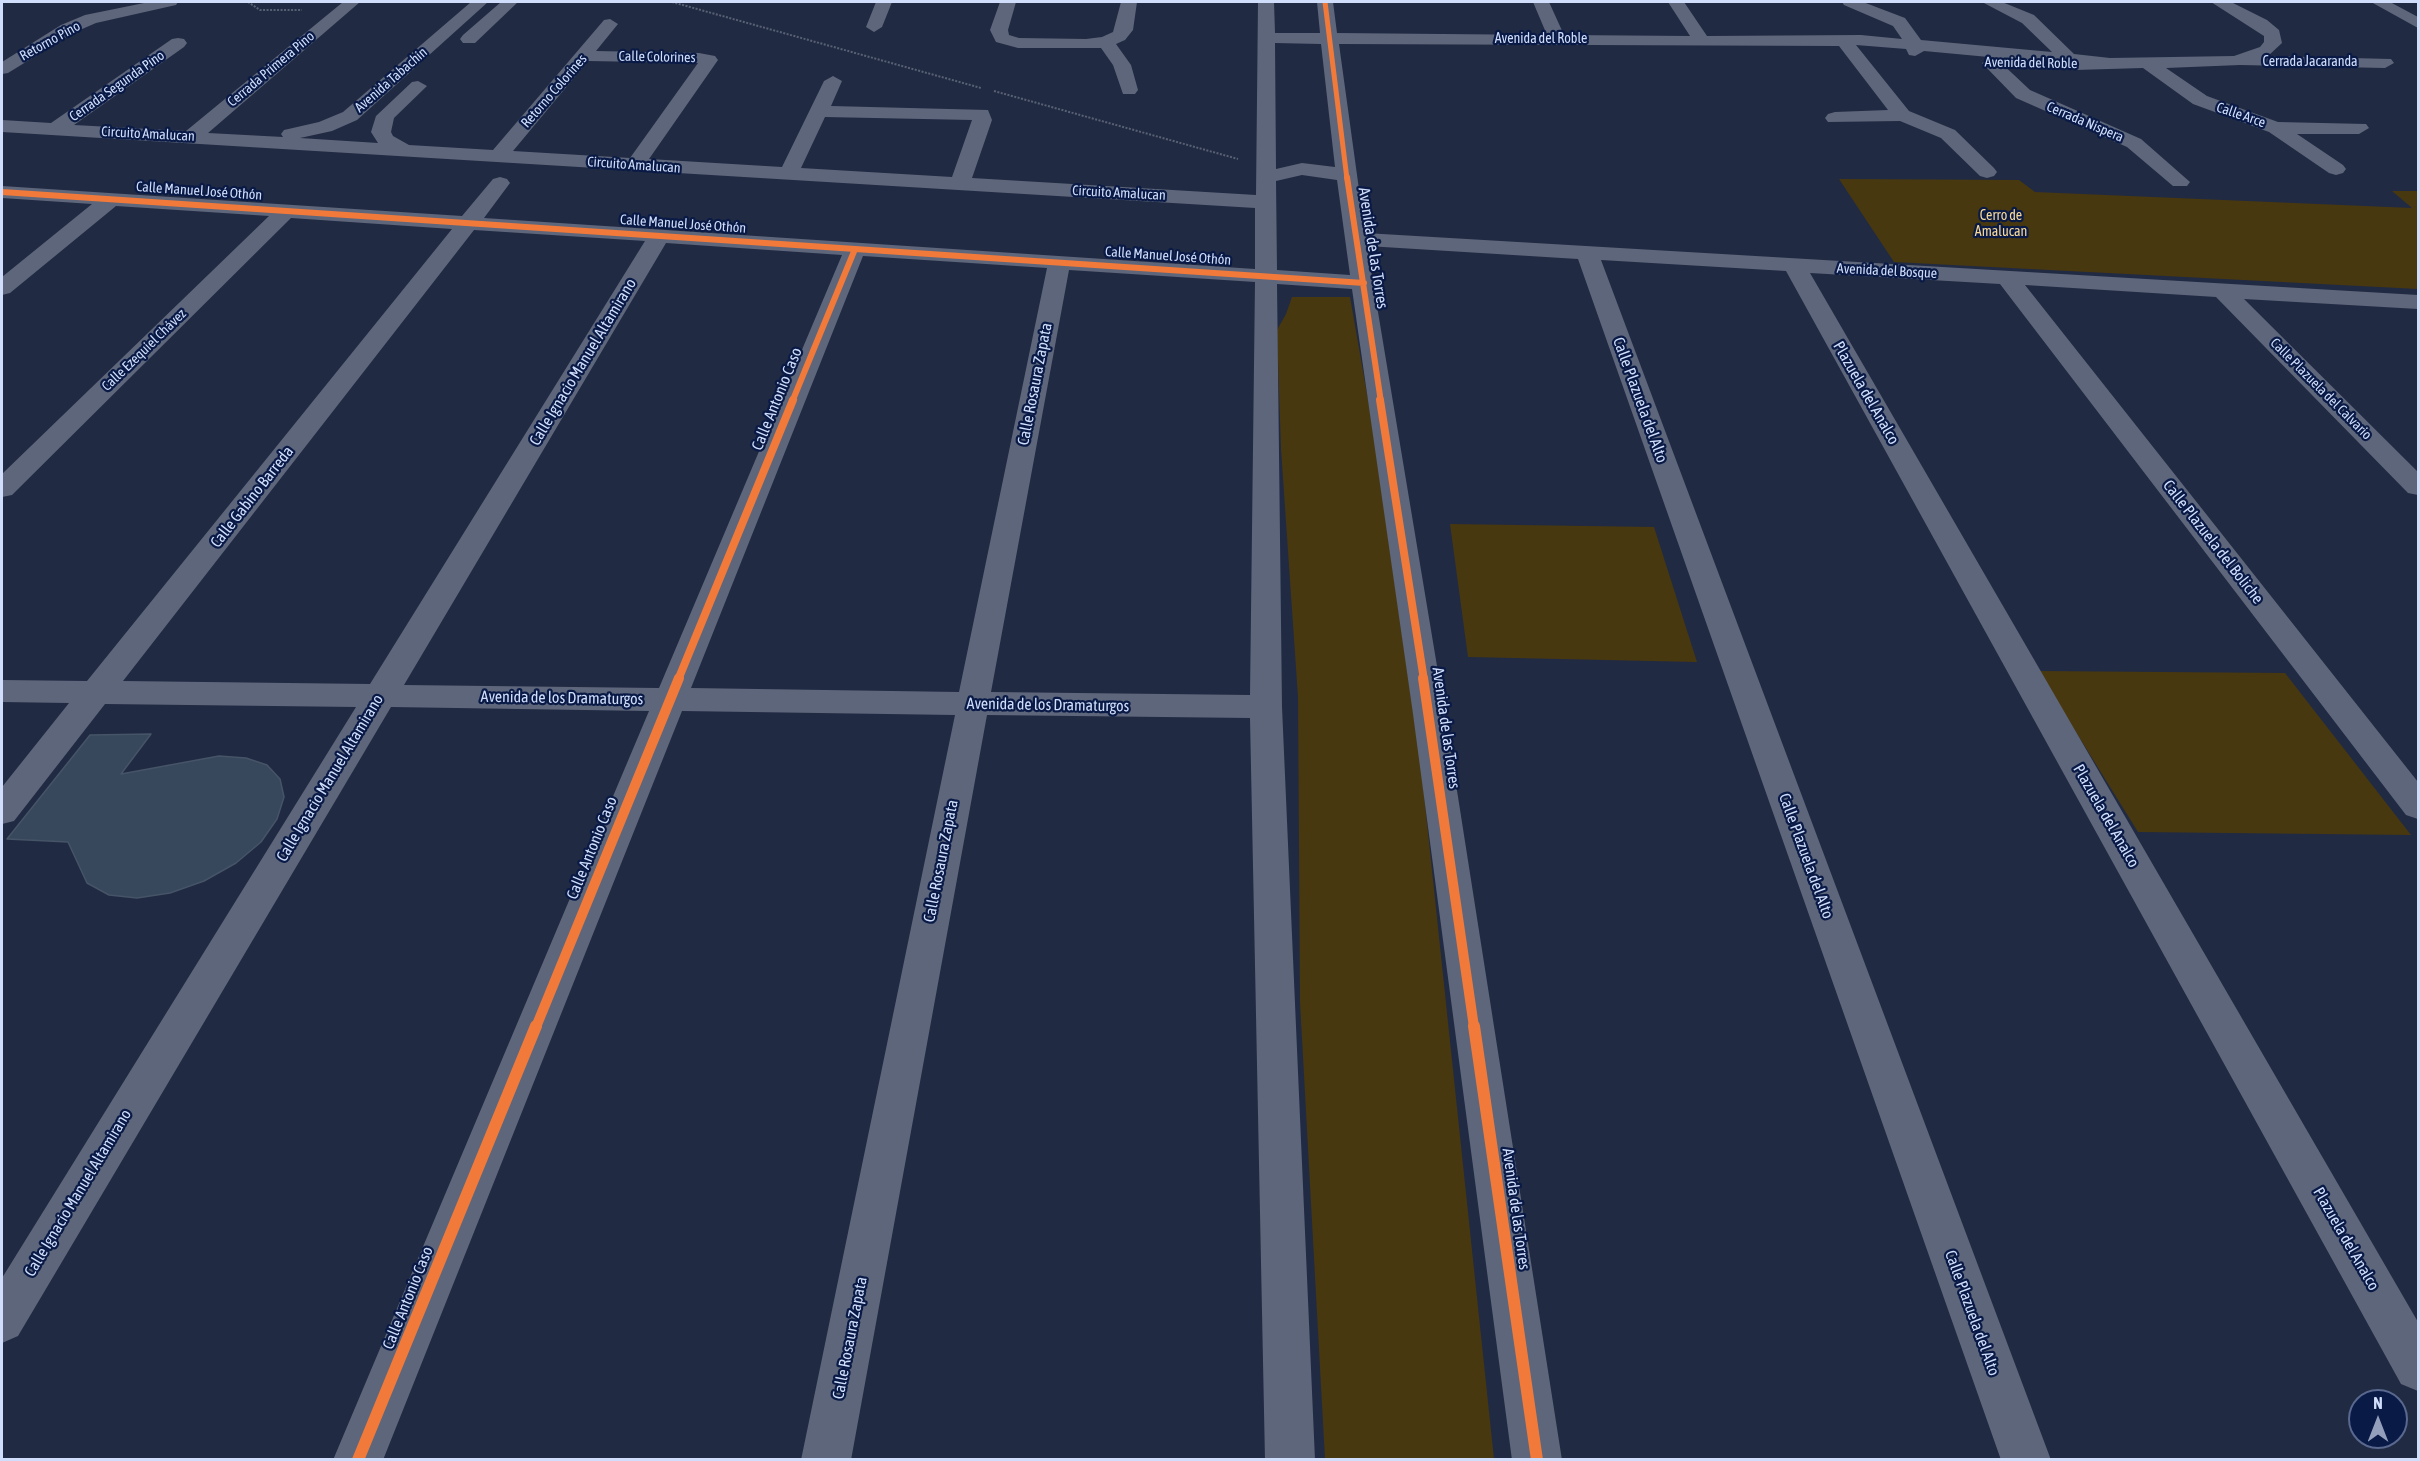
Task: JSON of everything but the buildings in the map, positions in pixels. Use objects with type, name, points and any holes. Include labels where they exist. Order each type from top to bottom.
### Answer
[{"type":"street","name":"Retorno Pino","points":[[2,69],[67,29],[117,12],[170,2]]},
{"type":"street","name":"Avenida Tabachín","points":[[253,141],[325,127],[350,116],[480,2]]},
{"type":"street","points":[[460,47],[510,2]]},
{"type":"street","points":[[874,27],[884,2]]},
{"type":"street","points":[[1008,2],[999,30],[1002,38],[1018,43],[1106,42],[1119,36],[1124,30],[1129,2]]},
{"type":"street","points":[[1266,2],[1266,707],[1290,1460]]},
{"type":"street","name":"Avenida de las Torres","points":[[1325,2],[1346,175],[1364,283],[1537,1460]]},
{"type":"street","points":[[1541,2],[1558,40]]},
{"type":"street","points":[[1676,2],[1702,40]]},
{"type":"street","points":[[1850,2],[1899,22],[1918,50]]},
{"type":"street","points":[[1990,2],[2028,19],[2072,61]]},
{"type":"street","name":"Avenida del Roble","points":[[1939,52],[1990,63],[2236,61],[2266,51],[2273,43],[2273,34],[2261,24],[2218,2]]},
{"type":"street","points":[[2379,2],[2418,23]]},
{"type":"street","name":"Cerrada Primera Pino","points":[[190,137],[347,6]]},
{"type":"street","name":"Retorno Colorines","points":[[499,170],[610,24]]},
{"type":"street","name":"Avenida del Roble","points":[[1267,38],[1816,42],[1939,52],[2003,54],[2072,61]]},
{"type":"street","points":[[1106,42],[1122,65],[1129,90]]},
{"type":"street","name":"Cerrada Segunda Pino","points":[[56,129],[178,43]]},
{"type":"street","points":[[1846,44],[1902,115]]},
{"type":"street","name":"Calle Colorines","points":[[584,56],[709,60],[635,165]]},
{"type":"street","name":"Cerrada Jacaranda","points":[[2236,61],[2385,63]]},
{"type":"street","name":"Calle Arce","points":[[2146,62],[2200,100],[2276,128],[2336,169]]},
{"type":"street","name":"Cerrada Nispera","points":[[1990,63],[2023,94],[2134,142],[2180,182]]},
{"type":"street","name":"Avenida Tabachín","points":[[404,150],[386,140],[381,132],[385,116],[435,70]]},
{"type":"street","points":[[788,175],[833,81]]},
{"type":"street","points":[[819,111],[981,114],[982,120],[960,184]]},
{"type":"street","points":[[1835,118],[1902,115],[1948,134],[1987,172]]},
{"type":"street","points":[[350,116],[385,116]]},
{"type":"street","name":"Circuito Amalucan","points":[[2,126],[404,150],[499,170],[635,165],[960,184],[1266,182],[1302,170],[1346,175]]},
{"type":"street","points":[[2276,128],[2359,128]]},
{"type":"street","name":"Calle Gabino Barreda","points":[[2,811],[469,223],[499,170]]},
{"type":"street","name":"Calle Manuel José Othón","points":[[2,192],[1364,283]]},
{"type":"street","points":[[2,288],[112,199]]},
{"type":"street","name":"Calle Ezequiel Chávez","points":[[2,489],[286,211]]},
{"type":"street","name":"Calle Ignacio Manuel Altamirano","points":[[2,1320],[659,236]]},
{"type":"street","name":"Avenida del Bosque","points":[[1356,239],[2418,302]]},
{"type":"street","name":"Calle Antonio Caso","points":[[358,1460],[855,249]]},
{"type":"street","name":"Calle Plazuela del Alto","points":[[1587,253],[2026,1460]]},
{"type":"street","name":"Calle Rosaura Zapata","points":[[826,1460],[971,704],[1059,262]]},
{"type":"street","name":"Plazuela del Analco","points":[[1794,265],[2418,1367]]},
{"type":"street","name":"Calle Plazuela del Boliche","points":[[2007,278],[2418,806]]},
{"type":"street","name":"Calle Plazuela del Calvario","points":[[2223,291],[2418,487]]},
{"type":"street","name":"Avenida de los Dramaturgos","points":[[2,692],[1266,707]]},
{"type":"path","points":[[248,2],[260,10],[347,6]]},
{"type":"path","points":[[672,2],[981,88]]},
{"type":"path","points":[[992,91],[1266,182]]},
{"type":"green space","name":"Cerro de Amalucan","points":[[1839,179],[2019,180],[2035,192],[2412,208],[2392,191],[2418,191],[2418,289],[1894,262]]},
{"type":"green space","points":[[1292,297],[1350,297],[1371,417],[1421,766],[1494,1459],[1325,1459],[1300,1002],[1298,697],[1281,449],[1277,330]]},
{"type":"green space","points":[[1450,524],[1654,527],[1697,662],[1468,657]]},
{"type":"green space","points":[[2038,671],[2285,673],[2411,835],[2138,832]]},
{"type":"cycle path","points":[[1325,2],[1350,205],[1429,714],[1537,1460]]},
{"type":"cycle path","points":[[2,192],[1364,283]]},
{"type":"cycle path","points":[[358,1460],[855,249]]}]
